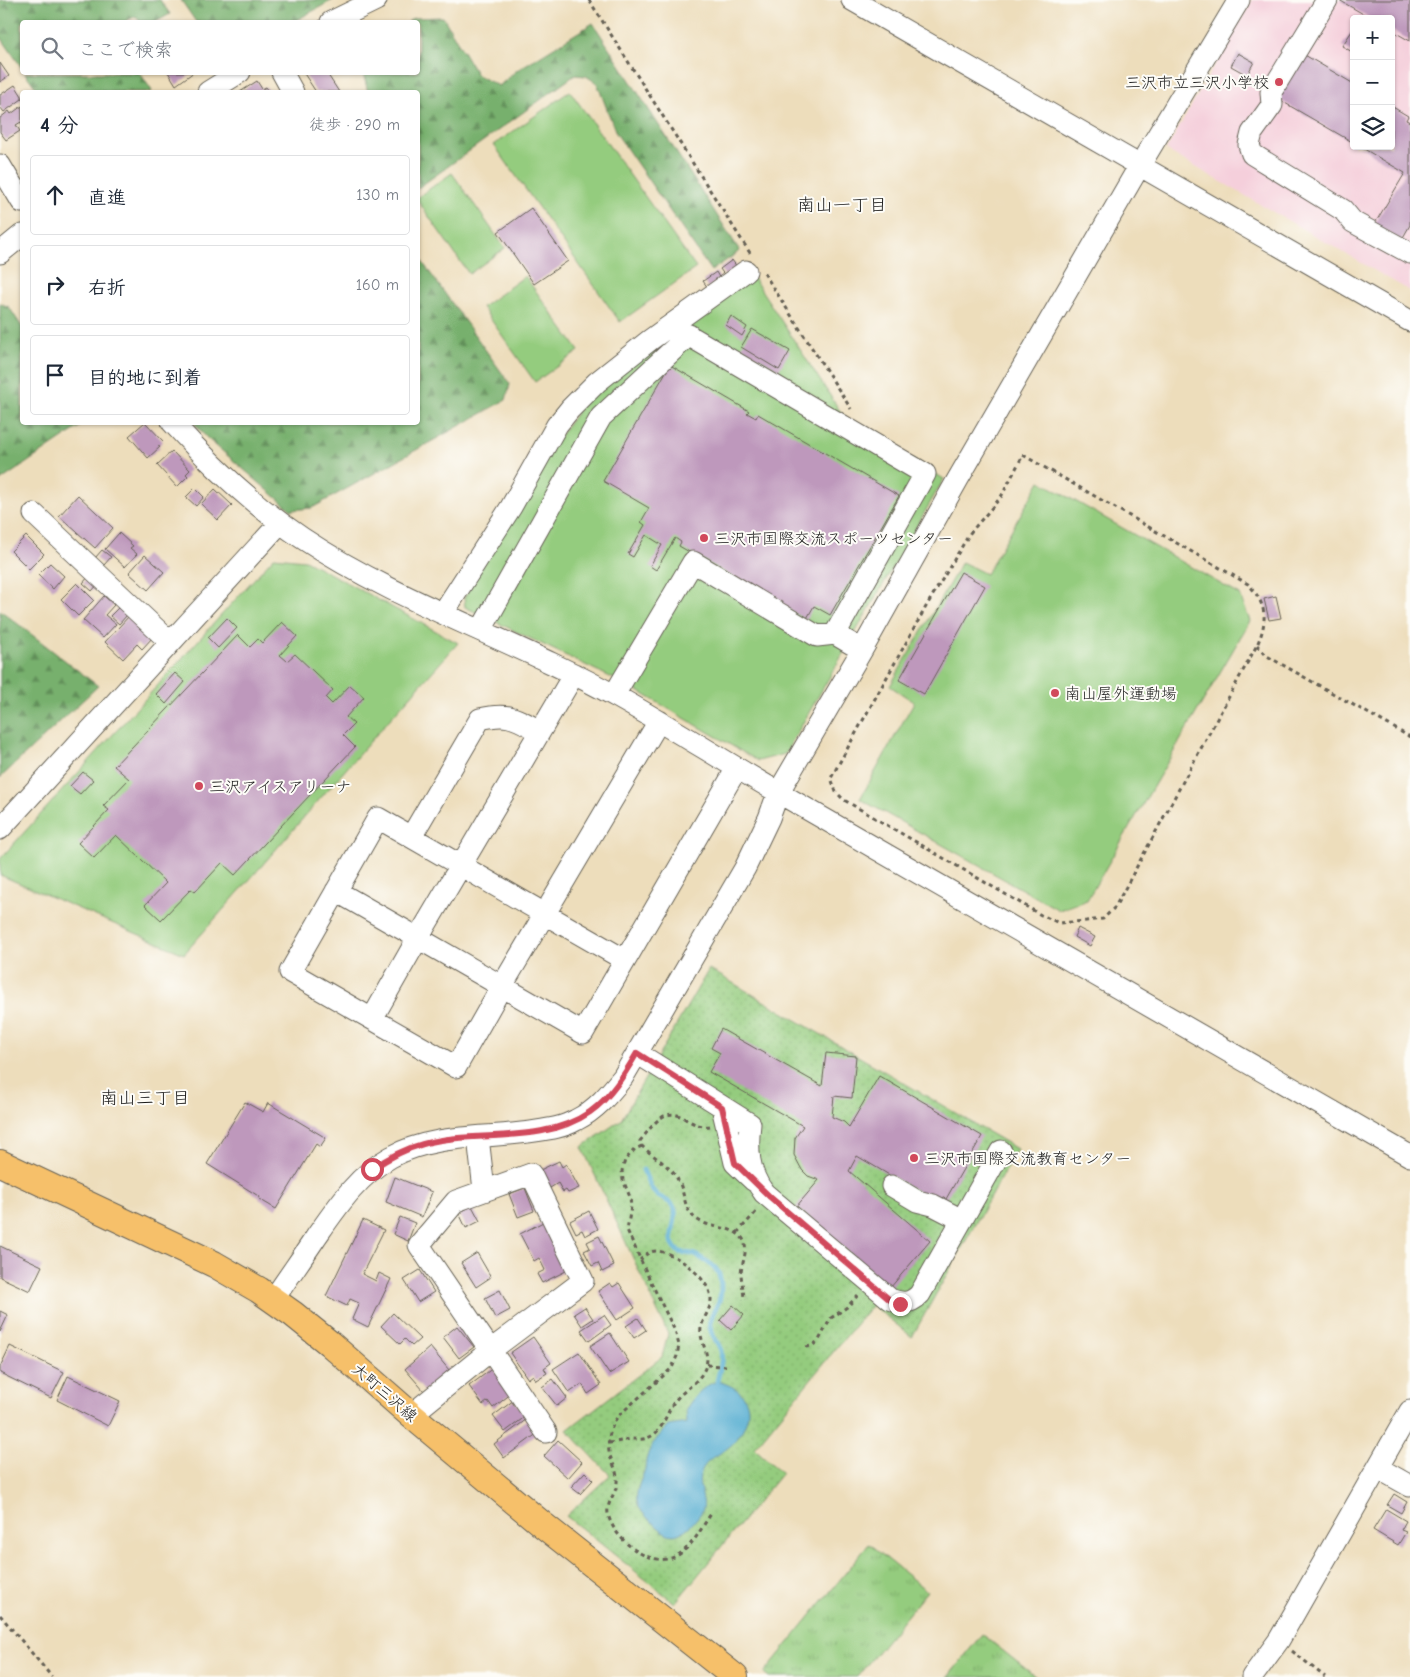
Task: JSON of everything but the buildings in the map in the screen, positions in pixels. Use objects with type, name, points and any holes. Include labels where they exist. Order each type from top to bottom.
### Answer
[{"type":"main road","name":"大町三沢線","points":[[0,1164],[214,1264],[273,1300],[329,1343],[411,1415],[543,1525],[734,1677]]},
{"type":"street","points":[[335,20],[376,0]]},
{"type":"street","points":[[852,0],[1409,318]]},
{"type":"street","points":[[273,1300],[356,1184],[372,1169],[390,1157],[424,1143],[521,1134],[555,1128],[575,1121],[591,1111],[623,1077],[744,868],[769,818],[778,793],[1140,165],[1239,0]]},
{"type":"street","points":[[1327,0],[1271,92],[1272,106],[1252,133],[1249,145],[1252,154],[1343,210],[1353,222],[1410,253]]},
{"type":"street","points":[[211,90],[235,75]]},
{"type":"street","points":[[284,75],[292,90]]},
{"type":"street","points":[[0,165],[20,199]]},
{"type":"street","points":[[0,253],[20,237]]},
{"type":"street","points":[[480,630],[602,417],[680,330],[746,271]]},
{"type":"street","points":[[680,330],[925,474],[834,634]]},
{"type":"street","points":[[444,613],[557,425],[597,382],[680,330]]},
{"type":"street","points":[[175,425],[192,445],[235,486],[280,524],[305,540],[404,596],[547,660],[614,695],[778,793],[1410,1156]]},
{"type":"street","points":[[34,514],[170,642]]},
{"type":"street","points":[[0,829],[280,524]]},
{"type":"street","points":[[614,695],[693,562],[817,636],[834,634],[862,650]]},
{"type":"street","points":[[372,1019],[574,674]]},
{"type":"street","points":[[411,837],[480,719],[496,715],[511,716],[540,730]]},
{"type":"street","points":[[625,960],[545,914],[461,865],[378,818],[290,972],[456,1067],[502,986],[545,914],[660,721]]},
{"type":"street","points":[[336,891],[583,1033],[737,768]]},
{"type":"street","points":[[637,1053],[724,1114],[735,1163],[764,1191],[890,1300],[900,1304],[916,1299],[928,1281],[1001,1152]]},
{"type":"street","points":[[478,1137],[484,1190]]},
{"type":"street","points":[[411,1415],[491,1350],[584,1281],[532,1174],[456,1201],[420,1245],[491,1350],[546,1432]]},
{"type":"street","points":[[892,1186],[917,1201],[932,1205],[962,1220]]},
{"type":"street","points":[[1252,1677],[1279,1640],[1410,1412]]},
{"type":"street","points":[[1378,1468],[1410,1486]]},
{"type":"path","points":[[1023,455],[1248,584],[1257,593],[1263,607],[1263,631],[1257,645],[1115,907],[1103,919],[1059,923],[1041,915],[852,805],[836,792],[831,778],[927,605],[970,533],[1001,497],[1023,455]]},
{"type":"path","points":[[1257,645],[1268,656],[1410,737]]},
{"type":"path","points":[[724,1114],[705,1127],[692,1123],[682,1115],[669,1113],[662,1117],[640,1141],[642,1146],[678,1178],[684,1200],[690,1214],[696,1220],[734,1231],[744,1240],[746,1249],[741,1274],[744,1284],[744,1300]]},
{"type":"path","points":[[642,1146],[635,1149],[625,1160],[622,1171],[623,1180],[628,1188],[630,1202],[627,1230],[675,1331],[679,1345],[678,1356],[672,1368],[618,1416],[610,1433],[610,1455],[617,1482],[608,1506],[608,1513],[618,1536],[638,1552],[666,1559],[677,1556],[690,1546],[711,1514]]},
{"type":"path","points":[[737,1233],[764,1191]]},
{"type":"path","points":[[609,1442],[648,1438],[657,1431],[664,1423],[672,1405],[707,1365],[701,1327],[711,1298],[705,1281],[679,1260],[666,1254],[656,1251],[646,1254],[640,1260]]},
{"type":"path","points":[[806,1347],[812,1346],[819,1340],[831,1318],[847,1307],[869,1282]]},
{"type":"path","points":[[707,1365],[726,1366]]},
{"type":"path","points":[[0,1615],[52,1677]]},
{"type":"path","points":[[1279,1640],[1325,1677]]},
{"type":"shaded area","name":"三沢市立三沢小学校","points":[[1252,0],[1410,0],[1410,291],[1166,150]]},
{"type":"green space","points":[[0,0],[160,0],[170,14],[160,20],[139,20],[136,16],[128,20],[20,20],[20,65],[0,36]]},
{"type":"green space","points":[[181,0],[333,0],[297,20],[195,20]]},
{"type":"green space","points":[[443,17],[477,75],[499,86],[517,70],[593,23],[740,251],[711,271],[616,133],[597,83],[586,76],[575,75],[420,187],[420,90],[367,90],[364,75],[420,75],[420,20],[410,20],[413,18]]},
{"type":"green space","points":[[26,75],[141,75],[151,90],[38,90]]},
{"type":"green space","points":[[570,91],[696,268],[620,322],[494,145]]},
{"type":"green space","points":[[452,173],[505,248],[469,274],[420,204],[420,196]]},
{"type":"green space","points":[[420,259],[510,384],[506,400],[312,508],[291,510],[207,438],[196,425],[420,425]]},
{"type":"green space","points":[[525,276],[579,351],[535,382],[482,307]]},
{"type":"green space","name":"三沢市国際交流スポーツセンター","points":[[749,277],[754,279],[846,420],[944,479],[785,754],[758,761],[631,687],[465,607],[464,598],[542,461],[588,396]]},
{"type":"green space","points":[[0,303],[9,307],[20,324],[20,425],[82,425],[0,481]]},
{"type":"green space","name":"南山屋外運動場","points":[[1040,481],[1240,595],[1250,621],[1087,900],[1059,910],[860,799],[914,702],[890,686],[962,562],[986,574]]},
{"type":"green space","name":"三沢アイスアリーナ","points":[[274,557],[305,560],[458,643],[184,954],[0,875],[0,859]]},
{"type":"green space","points":[[0,610],[98,686],[0,778]]},
{"type":"green space","points":[[709,969],[1017,1149],[912,1337],[872,1305],[754,1448],[782,1473],[675,1603],[566,1516],[610,1475],[567,1430],[662,1357],[668,1334],[582,1147],[621,1120]]},
{"type":"green space","points":[[869,1544],[927,1591],[857,1677],[769,1677],[764,1673]]},
{"type":"green space","points":[[982,1634],[1036,1677],[948,1677]]},
{"type":"water","points":[[717,1381],[738,1390],[744,1397],[748,1412],[746,1421],[736,1440],[709,1461],[702,1470],[699,1481],[703,1507],[700,1514],[684,1531],[675,1535],[669,1534],[662,1531],[648,1519],[638,1505],[637,1494],[645,1470],[646,1459],[653,1444],[668,1426],[687,1423],[686,1409],[689,1404],[703,1389]]},
{"type":"waterway","points":[[643,1170],[655,1193],[674,1207],[672,1239],[675,1248],[679,1252],[695,1255],[705,1261],[715,1268],[719,1275],[721,1284],[720,1297],[710,1323],[712,1334],[721,1351],[721,1366],[717,1381]]},
{"type":"place","name":"三沢市立三沢小学校","points":[[1279,82]]},
{"type":"place","name":"三沢市国際交流スポーツセンター","points":[[704,538]]},
{"type":"place","name":"南山屋外運動場","points":[[1055,693]]},
{"type":"place","name":"三沢アイスアリーナ","points":[[199,786]]},
{"type":"place","name":"三沢市国際交流教育センター","points":[[914,1158]]},
{"type":"district","name":"南山一丁目","points":[[842,205]]},
{"type":"district","name":"南山三丁目","points":[[145,1098]]},
{"type":"route","points":[[372,1169],[390,1157],[424,1143],[521,1134],[555,1128],[575,1121],[591,1111],[607,1096],[623,1077],[637,1053],[722,1107],[731,1150],[735,1163],[740,1170],[758,1184],[764,1193],[890,1300],[900,1304]]}]
